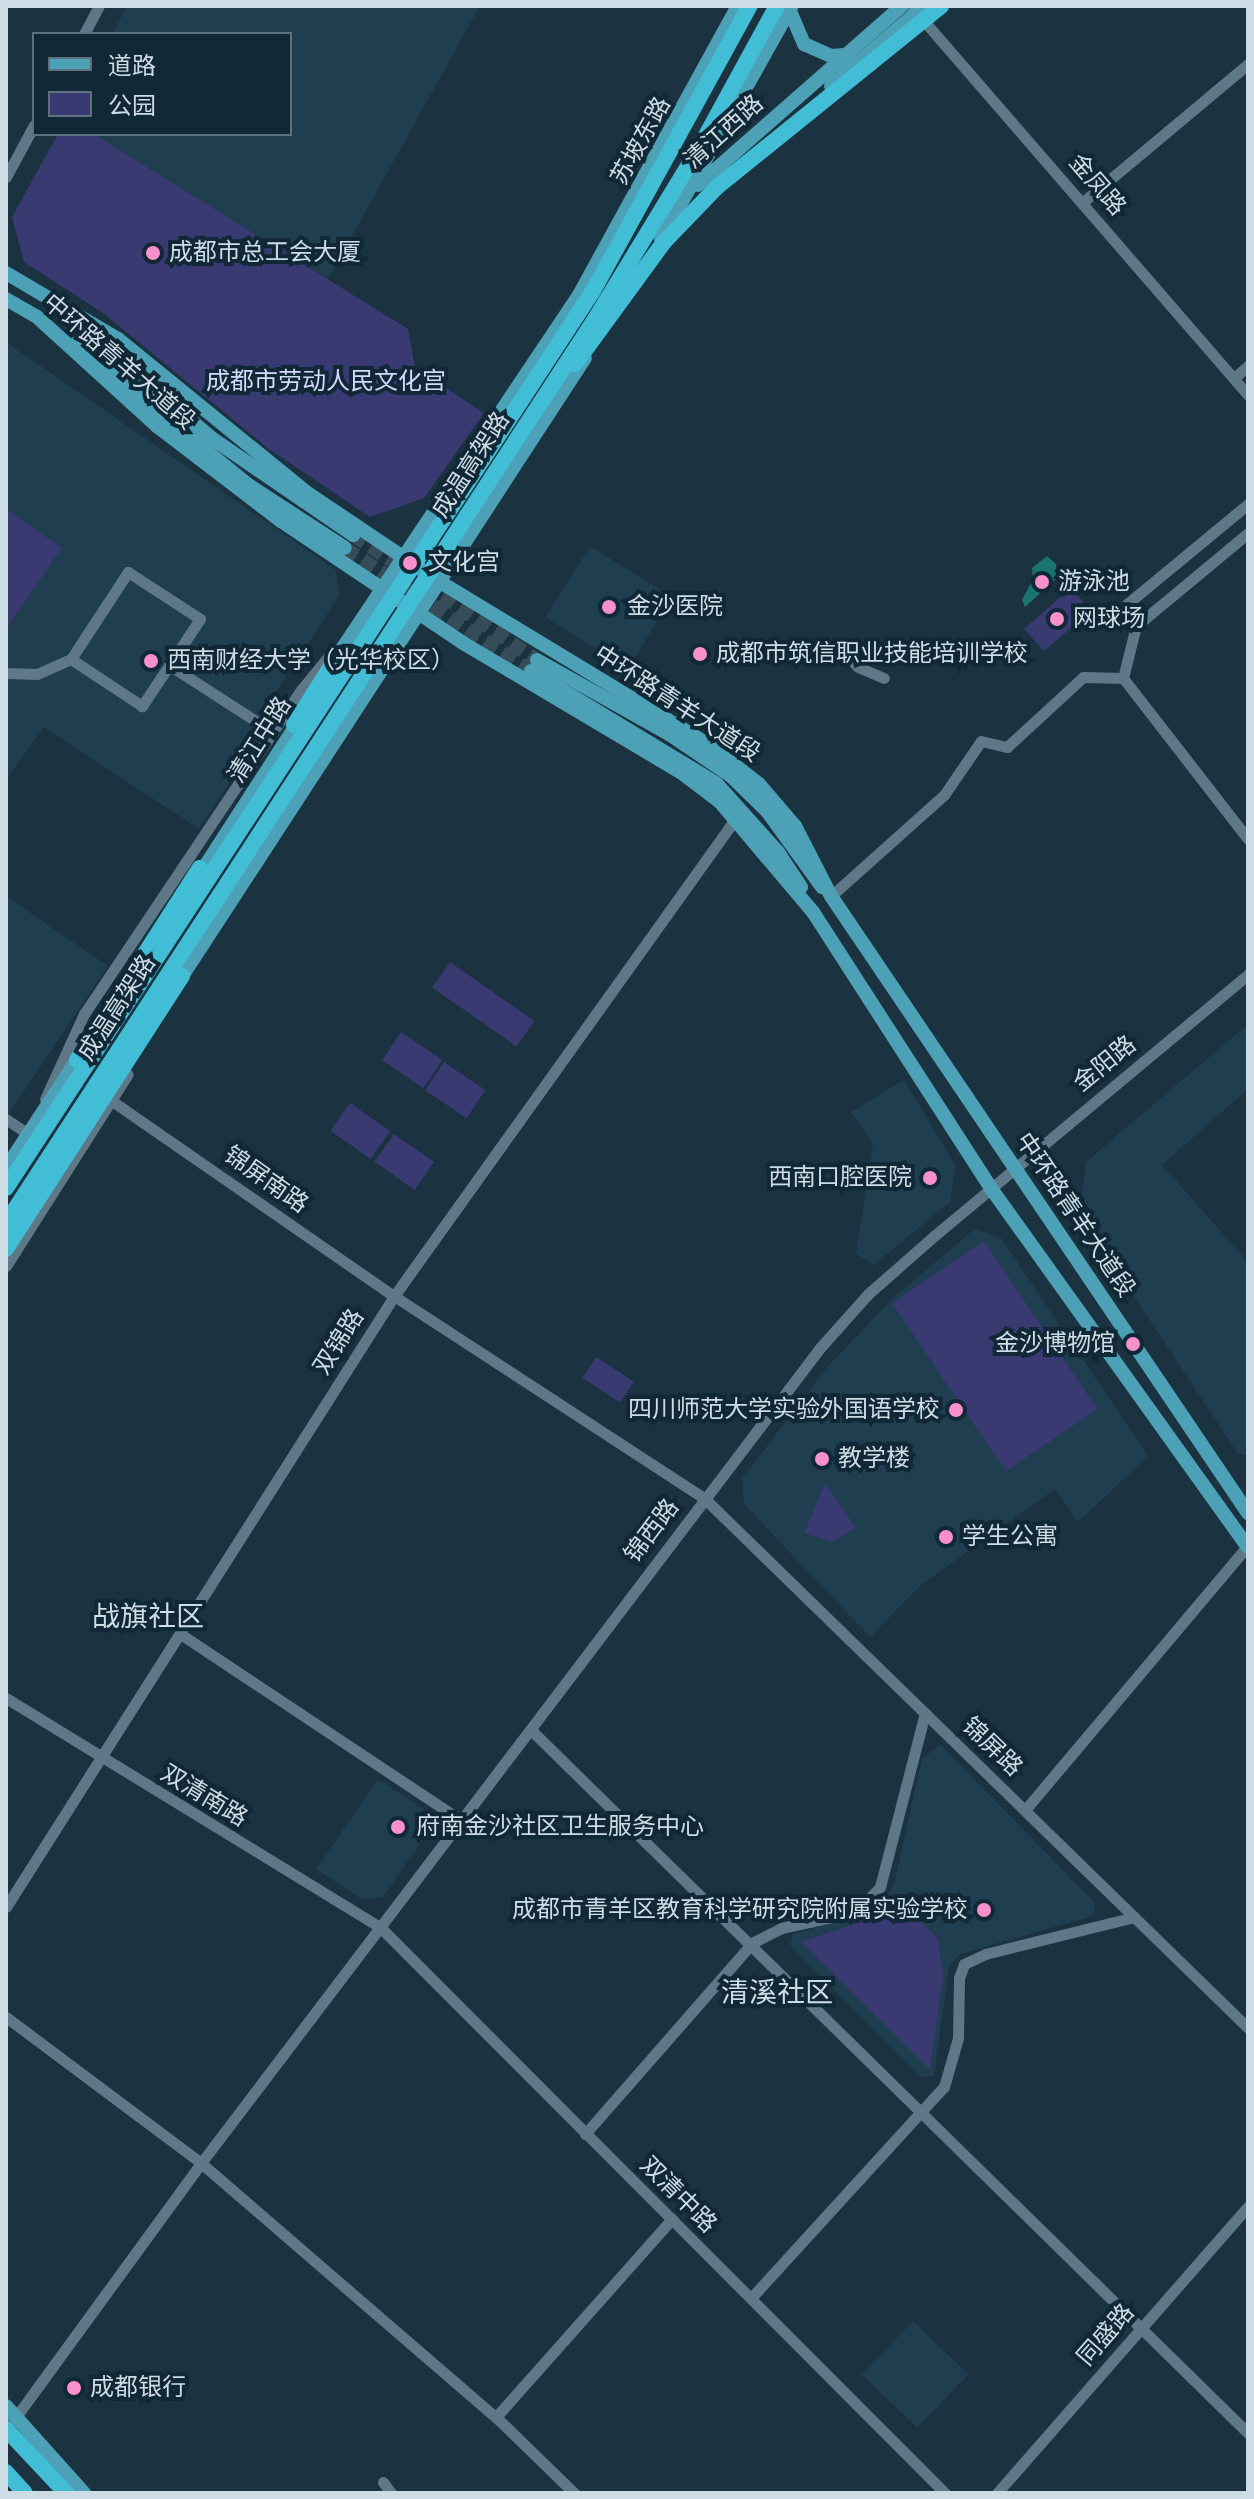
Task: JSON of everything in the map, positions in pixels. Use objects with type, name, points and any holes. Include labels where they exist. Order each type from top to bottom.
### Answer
[{"type":"highway","name":"成温高架路","points":[[6,1188],[32,1134],[593,291],[750,6]]},
{"type":"highway","points":[[537,407],[589,349],[664,242],[717,187],[941,6]]},
{"type":"highway","name":"成温高架路","points":[[6,1223],[537,407],[786,8]]},
{"type":"highway","points":[[32,1134],[104,1012],[338,655]]},
{"type":"highway","points":[[6,1249],[111,1096],[182,976]]},
{"type":"highway","points":[[6,2429],[66,2493]]},
{"type":"highway","points":[[6,2472],[25,2493]]},
{"type":"main road","name":"苏坡东路","points":[[579,295],[738,6]]},
{"type":"main road","points":[[786,8],[804,44],[831,56],[844,55]]},
{"type":"main road","points":[[6,1236],[182,976],[649,260],[786,8]]},
{"type":"main road","name":"清江西路","points":[[579,295],[844,55],[913,8]]},
{"type":"main road","name":"清江西路","points":[[649,260],[723,178],[913,8]]},
{"type":"main road","name":"中环路青羊大道段","points":[[6,273],[118,339],[255,453],[440,582],[738,765],[795,826],[831,896],[1248,1513]]},
{"type":"main road","name":"清江中路","points":[[6,1168],[32,1134],[294,730],[369,607],[579,295]]},
{"type":"main road","points":[[36,316],[250,486],[349,542],[224,448],[43,297]]},
{"type":"main road","name":"中环路青羊大道段","points":[[6,299],[36,316],[207,467],[419,613],[679,771],[736,818],[813,912],[990,1187],[1248,1546]]},
{"type":"main road","points":[[813,912],[778,852],[716,783],[534,665],[669,734],[731,776],[767,811],[831,896]]},
{"type":"main road","points":[[12,2411],[84,2493]]},
{"type":"street","points":[[85,32],[99,6]]},
{"type":"street","name":"金凤路","points":[[913,8],[1248,395]]},
{"type":"street","points":[[1083,202],[1248,64]]},
{"type":"street","points":[[6,177],[32,129]]},
{"type":"street","points":[[1234,378],[1248,366]]},
{"type":"street","points":[[1136,626],[1124,612],[1127,604],[1248,504]]},
{"type":"street","points":[[1123,678],[1136,626],[1248,533]]},
{"type":"street","points":[[6,673],[37,674],[71,659],[128,572],[200,619],[142,706],[71,659]]},
{"type":"street","points":[[6,1119],[32,1134],[84,1014],[273,732],[369,607]]},
{"type":"street","points":[[845,653],[858,667],[884,678]]},
{"type":"street","points":[[169,665],[273,732]]},
{"type":"street","points":[[831,896],[944,795],[981,741],[1007,747],[1079,679],[1123,678]]},
{"type":"street","points":[[1123,678],[1248,839]]},
{"type":"street","name":"双锦路","points":[[6,1907],[182,1635],[394,1296],[736,818]]},
{"type":"street","name":"金阳路","points":[[990,1187],[1248,974]]},
{"type":"street","points":[[6,1266],[111,1096]]},
{"type":"street","name":"锦屏南路","points":[[111,1096],[394,1296],[704,1498]]},
{"type":"street","name":"锦西路","points":[[6,2429],[12,2411],[531,1730],[767,1412],[868,1294],[990,1187]]},
{"type":"street","name":"锦屏路","points":[[704,1498],[1248,2028]]},
{"type":"street","points":[[1025,1810],[1248,1546]]},
{"type":"street","points":[[182,1635],[462,1821]]},
{"type":"street","name":"双清南路","points":[[6,1698],[381,1928]]},
{"type":"street","points":[[585,2134],[752,1943],[781,1928],[856,1912],[880,1887],[925,1713]]},
{"type":"street","points":[[531,1730],[752,1943],[1248,2433]]},
{"type":"street","points":[[751,2298],[944,2087],[953,2063],[964,1964],[985,1954],[1135,1917]]},
{"type":"street","name":"双清中路","points":[[381,1928],[945,2493]]},
{"type":"street","points":[[6,2017],[201,2163],[496,2417],[574,2493]]},
{"type":"street","name":"同盛路","points":[[997,2493],[1248,2206]]},
{"type":"street","points":[[496,2417],[672,2219]]},
{"type":"street","points":[[383,2482],[391,2493]]},
{"type":"shaded area","points":[[127,6],[480,6],[328,279],[97,136],[292,136],[292,32],[113,32]]},
{"type":"shaded area","name":"西南财经大学（光华校区）","points":[[6,342],[336,570],[339,596],[254,726],[263,733],[199,829],[44,727],[6,780]]},
{"type":"shaded area","name":"金沙医院","points":[[590,546],[672,597],[628,669],[545,617]]},
{"type":"shaded area","name":"游泳池","points":[[1047,556],[1056,564],[1056,579],[1025,607],[1022,600],[1033,579],[1032,568]]},
{"type":"shaded area","points":[[6,896],[108,966],[6,1118]]},
{"type":"shaded area","points":[[1248,1024],[1248,1089],[1162,1165],[1248,1262],[1248,1455],[1238,1454],[1079,1213],[1086,1162]]},
{"type":"shaded area","points":[[904,1080],[955,1165],[950,1202],[874,1265],[856,1254],[873,1144],[851,1112]]},
{"type":"shaded area","name":"四川师范大学实验外国语学校","points":[[975,1229],[1001,1238],[1148,1456],[1078,1522],[1055,1489],[921,1585],[870,1637],[744,1504],[742,1479],[829,1365],[895,1296]]},
{"type":"shaded area","name":"成都市青羊区教育科学研究院附属实验学校","points":[[941,1745],[1095,1903],[1093,1916],[960,1954],[949,1967],[934,2076],[920,2077],[790,1945],[793,1934],[868,1914],[880,1906],[894,1885],[922,1758]]},
{"type":"shaded area","points":[[378,1779],[428,1812],[432,1826],[383,1897],[363,1900],[316,1869]]},
{"type":"shaded area","points":[[913,2321],[968,2374],[917,2428],[862,2374]]},
{"type":"green space","name":"成都市劳动人民文化宫","points":[[57,136],[97,136],[408,329],[415,367],[484,413],[424,498],[370,517],[269,449],[103,313],[24,262],[12,217]]},
{"type":"green space","points":[[6,509],[62,548],[6,629]]},
{"type":"green space","name":"网球场","points":[[1071,588],[1091,611],[1044,651],[1024,629]]},
{"type":"green space","points":[[450,962],[534,1021],[517,1046],[432,987]]},
{"type":"green space","points":[[401,1032],[442,1060],[423,1088],[382,1060]]},
{"type":"green space","points":[[444,1062],[485,1090],[466,1118],[425,1090]]},
{"type":"green space","points":[[350,1103],[390,1131],[371,1159],[330,1131]]},
{"type":"green space","points":[[394,1134],[434,1162],[415,1190],[374,1162]]},
{"type":"green space","points":[[984,1241],[1098,1409],[1005,1471],[892,1303]]},
{"type":"green space","points":[[596,1357],[634,1382],[620,1402],[582,1378]]},
{"type":"green space","points":[[825,1483],[856,1528],[832,1542],[804,1533]]},
{"type":"green space","points":[[912,1912],[938,1939],[943,1976],[930,2069],[801,1942],[881,1915]]},
{"type":"tunnel","points":[[353,535],[408,572]]},
{"type":"tunnel","points":[[345,548],[531,671]]},
{"type":"tunnel","points":[[425,584],[537,660]]},
{"type":"place","name":"成都市总工会大厦","points":[[153,253]]},
{"type":"place","name":"文化宫","points":[[410,563]]},
{"type":"place","name":"游泳池","points":[[1042,582]]},
{"type":"place","name":"金沙医院","points":[[609,607]]},
{"type":"place","name":"网球场","points":[[1057,619]]},
{"type":"place","name":"成都市筑信职业技能培训学校","points":[[700,654]]},
{"type":"place","name":"西南财经大学（光华校区）","points":[[151,661]]},
{"type":"place","name":"西南口腔医院","points":[[930,1178]]},
{"type":"place","name":"金沙博物馆","points":[[1133,1344]]},
{"type":"place","name":"四川师范大学实验外国语学校","points":[[956,1410]]},
{"type":"place","name":"教学楼","points":[[822,1459]]},
{"type":"place","name":"学生公寓","points":[[946,1537]]},
{"type":"place","name":"府南金沙社区卫生服务中心","points":[[398,1827]]},
{"type":"place","name":"成都市青羊区教育科学研究院附属实验学校","points":[[984,1910]]},
{"type":"place","name":"成都银行","points":[[74,2388]]},
{"type":"district","name":"战旗社区","points":[[148,1617]]},
{"type":"district","name":"清溪社区","points":[[777,1993]]}]
